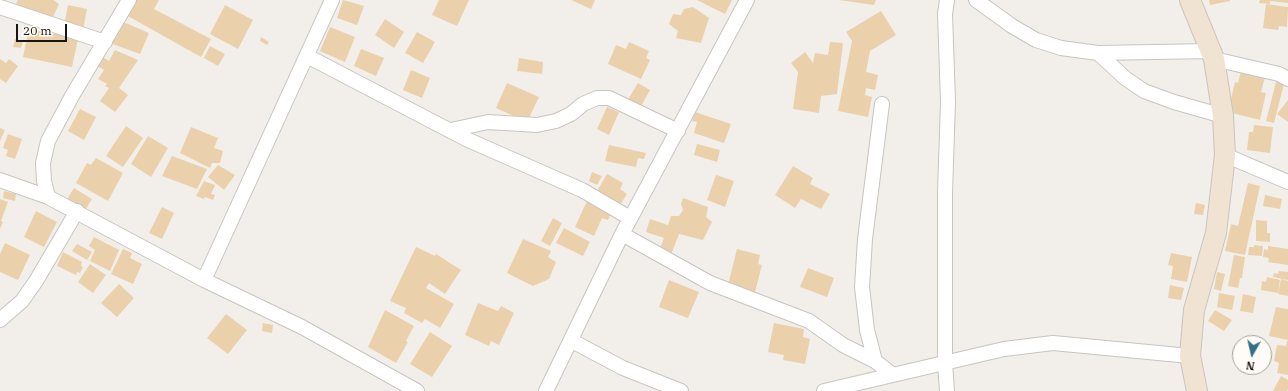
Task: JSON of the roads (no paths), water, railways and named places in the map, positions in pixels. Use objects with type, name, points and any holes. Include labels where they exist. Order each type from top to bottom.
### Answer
[{"type":"street","points":[[48,197],[44,181],[43,163],[48,141],[72,96],[129,0]]},
{"type":"street","points":[[204,280],[308,56],[332,0]]},
{"type":"street","points":[[546,391],[572,341],[630,218],[747,0]]},
{"type":"street","points":[[946,391],[946,193],[948,102],[945,14],[947,0]]},
{"type":"street","points":[[976,0],[1012,26],[1036,40],[1062,48],[1098,53],[1213,55],[1279,74],[1288,79]]},
{"type":"street","points":[[1190,0],[1213,55],[1223,116],[1225,155],[1216,233],[1194,310],[1190,356],[1197,391]]},
{"type":"street","points":[[0,7],[105,42]]},
{"type":"street","points":[[1098,53],[1125,78],[1144,91],[1174,102],[1223,116]]},
{"type":"street","points":[[308,56],[466,139],[582,190],[630,218]]},
{"type":"street","points":[[451,130],[488,122],[537,125],[543,124],[556,121],[571,114],[583,104],[597,98],[609,98],[678,131]]},
{"type":"street","points":[[874,361],[867,330],[862,287],[865,238],[882,104]]},
{"type":"street","points":[[1225,155],[1288,182]]},
{"type":"street","points":[[0,180],[48,197],[77,211],[204,280],[302,327],[417,391]]},
{"type":"street","points":[[0,320],[22,301],[36,281],[77,211]]},
{"type":"street","points":[[622,234],[710,283],[809,321],[843,345],[874,361],[893,375]]},
{"type":"street","points":[[572,341],[623,368],[681,391]]},
{"type":"street","points":[[824,391],[1004,349],[1053,343],[1190,356]]}]
